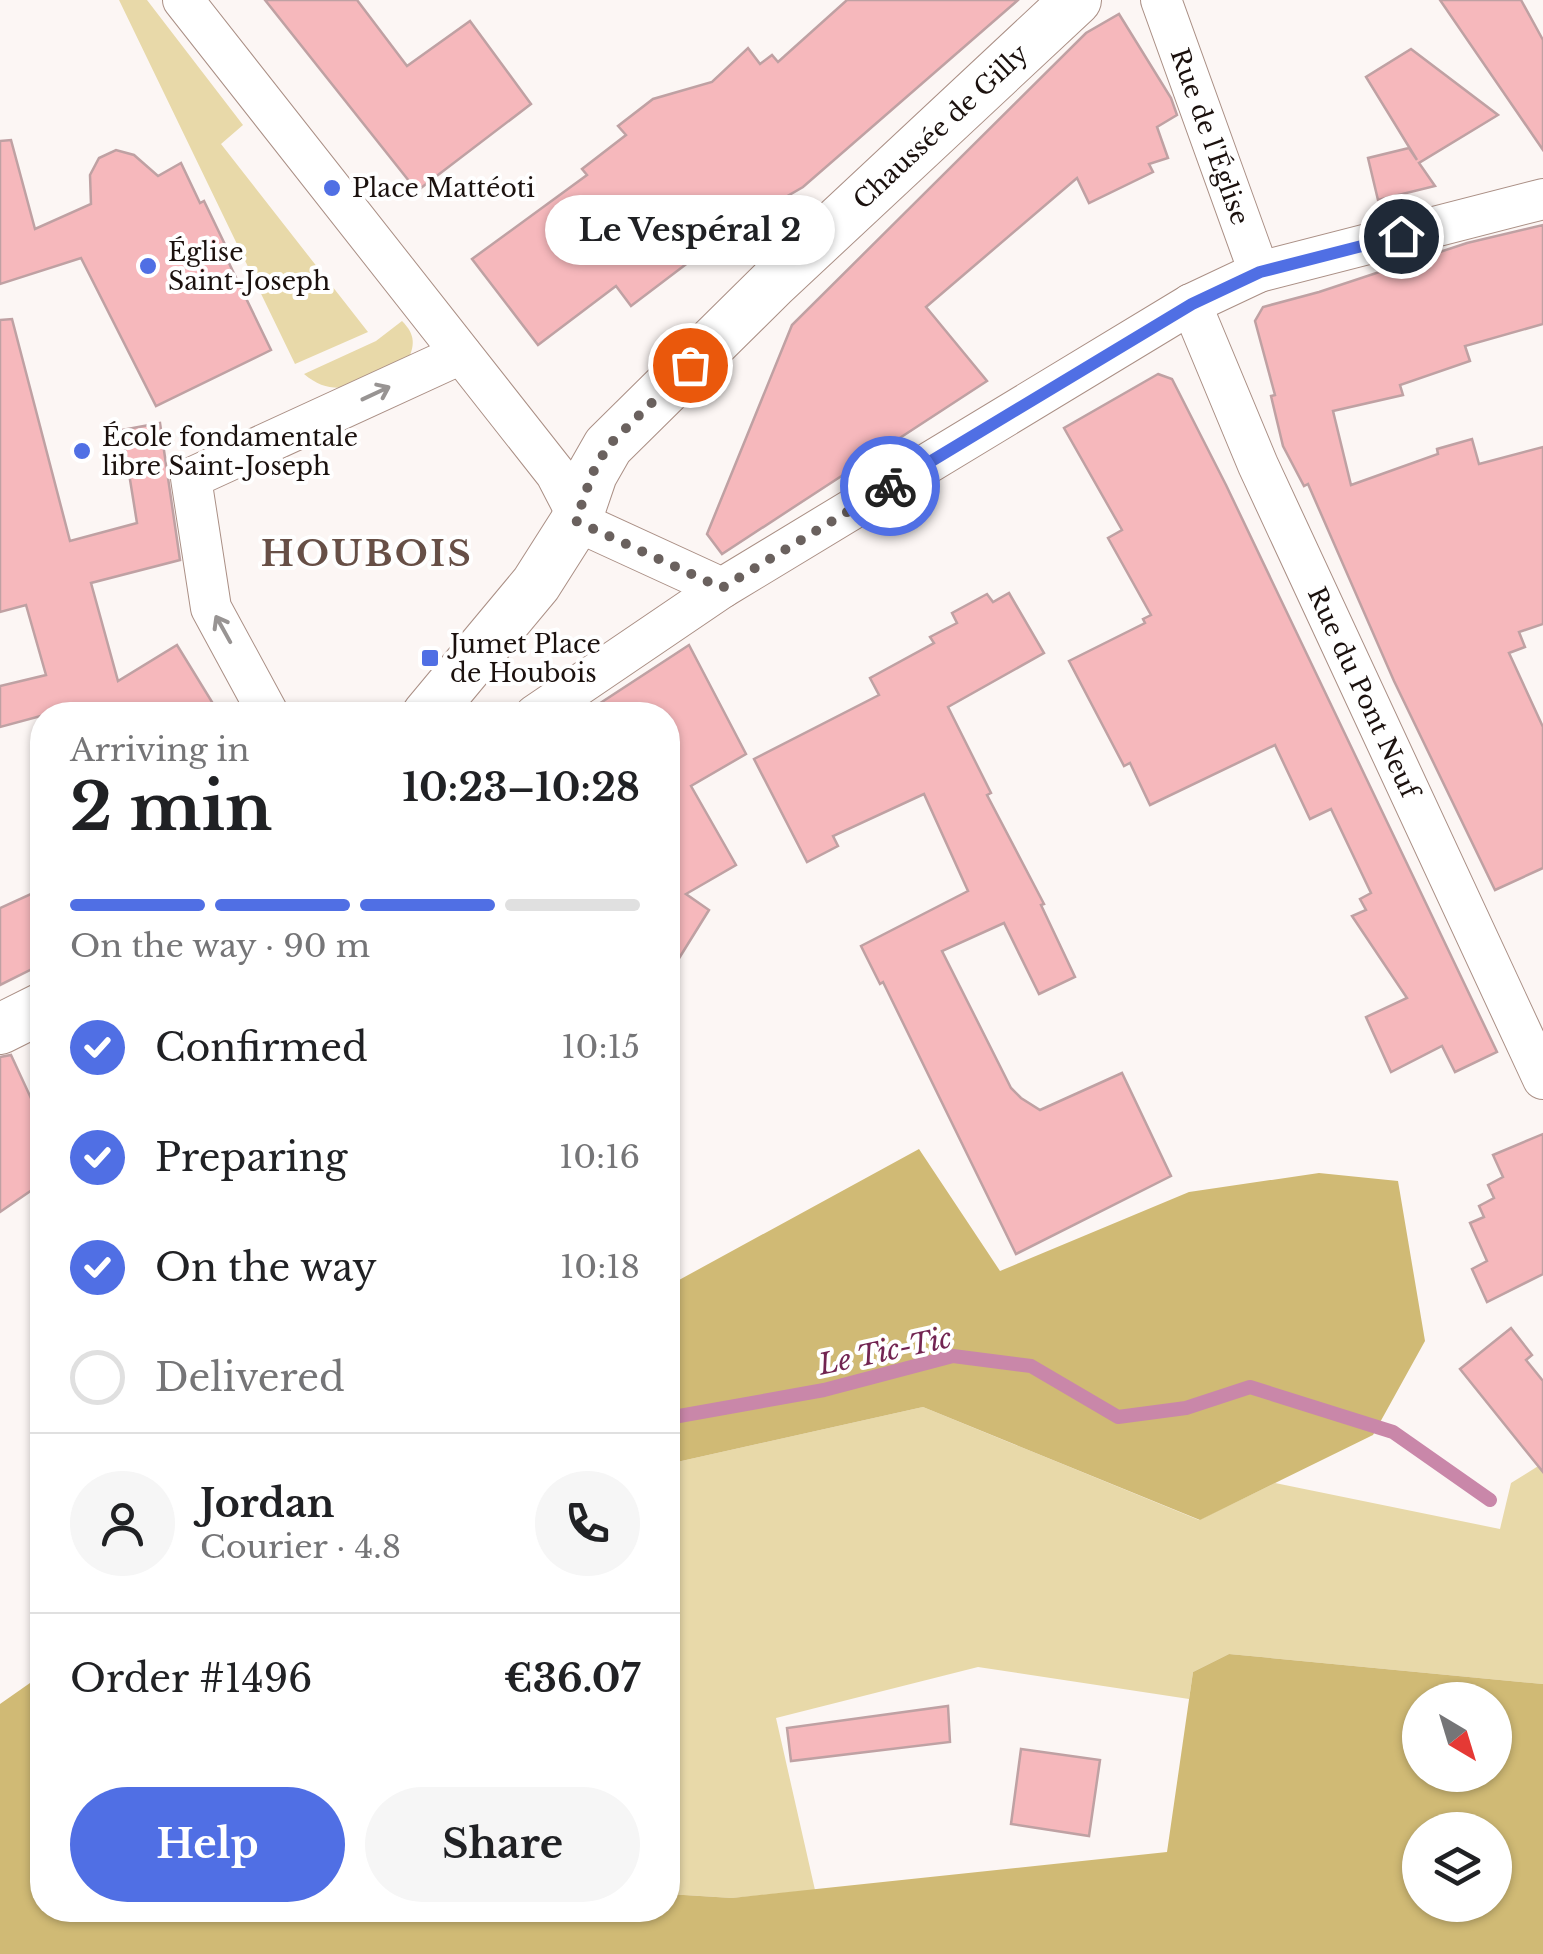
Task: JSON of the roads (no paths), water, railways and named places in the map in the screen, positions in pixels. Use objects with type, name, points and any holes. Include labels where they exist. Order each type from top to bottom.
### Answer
[{"type":"street","points":[[183,0],[556,474],[576,521],[722,588]]},
{"type":"street","name":"Chaussée de Gilly","points":[[438,702],[536,584],[576,521],[592,474],[608,446],[773,284],[1076,0]]},
{"type":"street","name":"Rue de l'Église","points":[[1160,0],[1260,272]]},
{"type":"street","points":[[554,702],[722,588],[1192,304],[1260,272],[1543,200]]},
{"type":"street","name":"Rue du Pont Neuf","points":[[1192,304],[1258,465],[1543,1078]]},
{"type":"street","points":[[262,702],[211,608],[191,478],[461,354]]},
{"type":"street","points":[[0,1029],[30,1014]]},
{"type":"waterway","name":"Le Tic-Tic","points":[[680,1416],[824,1390],[953,1356],[1031,1366],[1118,1417],[1186,1408],[1250,1387],[1393,1432],[1490,1500]]},
{"type":"place","name":"Place Mattéoti","points":[[332,188]]},
{"type":"place","name":"Église Saint-Joseph","points":[[148,266]]},
{"type":"place","name":"Le Vespéral 2","points":[[690,365]]},
{"type":"place","name":"École fondamentale libre Saint-Joseph","points":[[82,451]]},
{"type":"place","name":"Jumet Place de Houbois","points":[[430,658]]},
{"type":"district","name":"HOUBOIS","points":[[367,554]]}]
